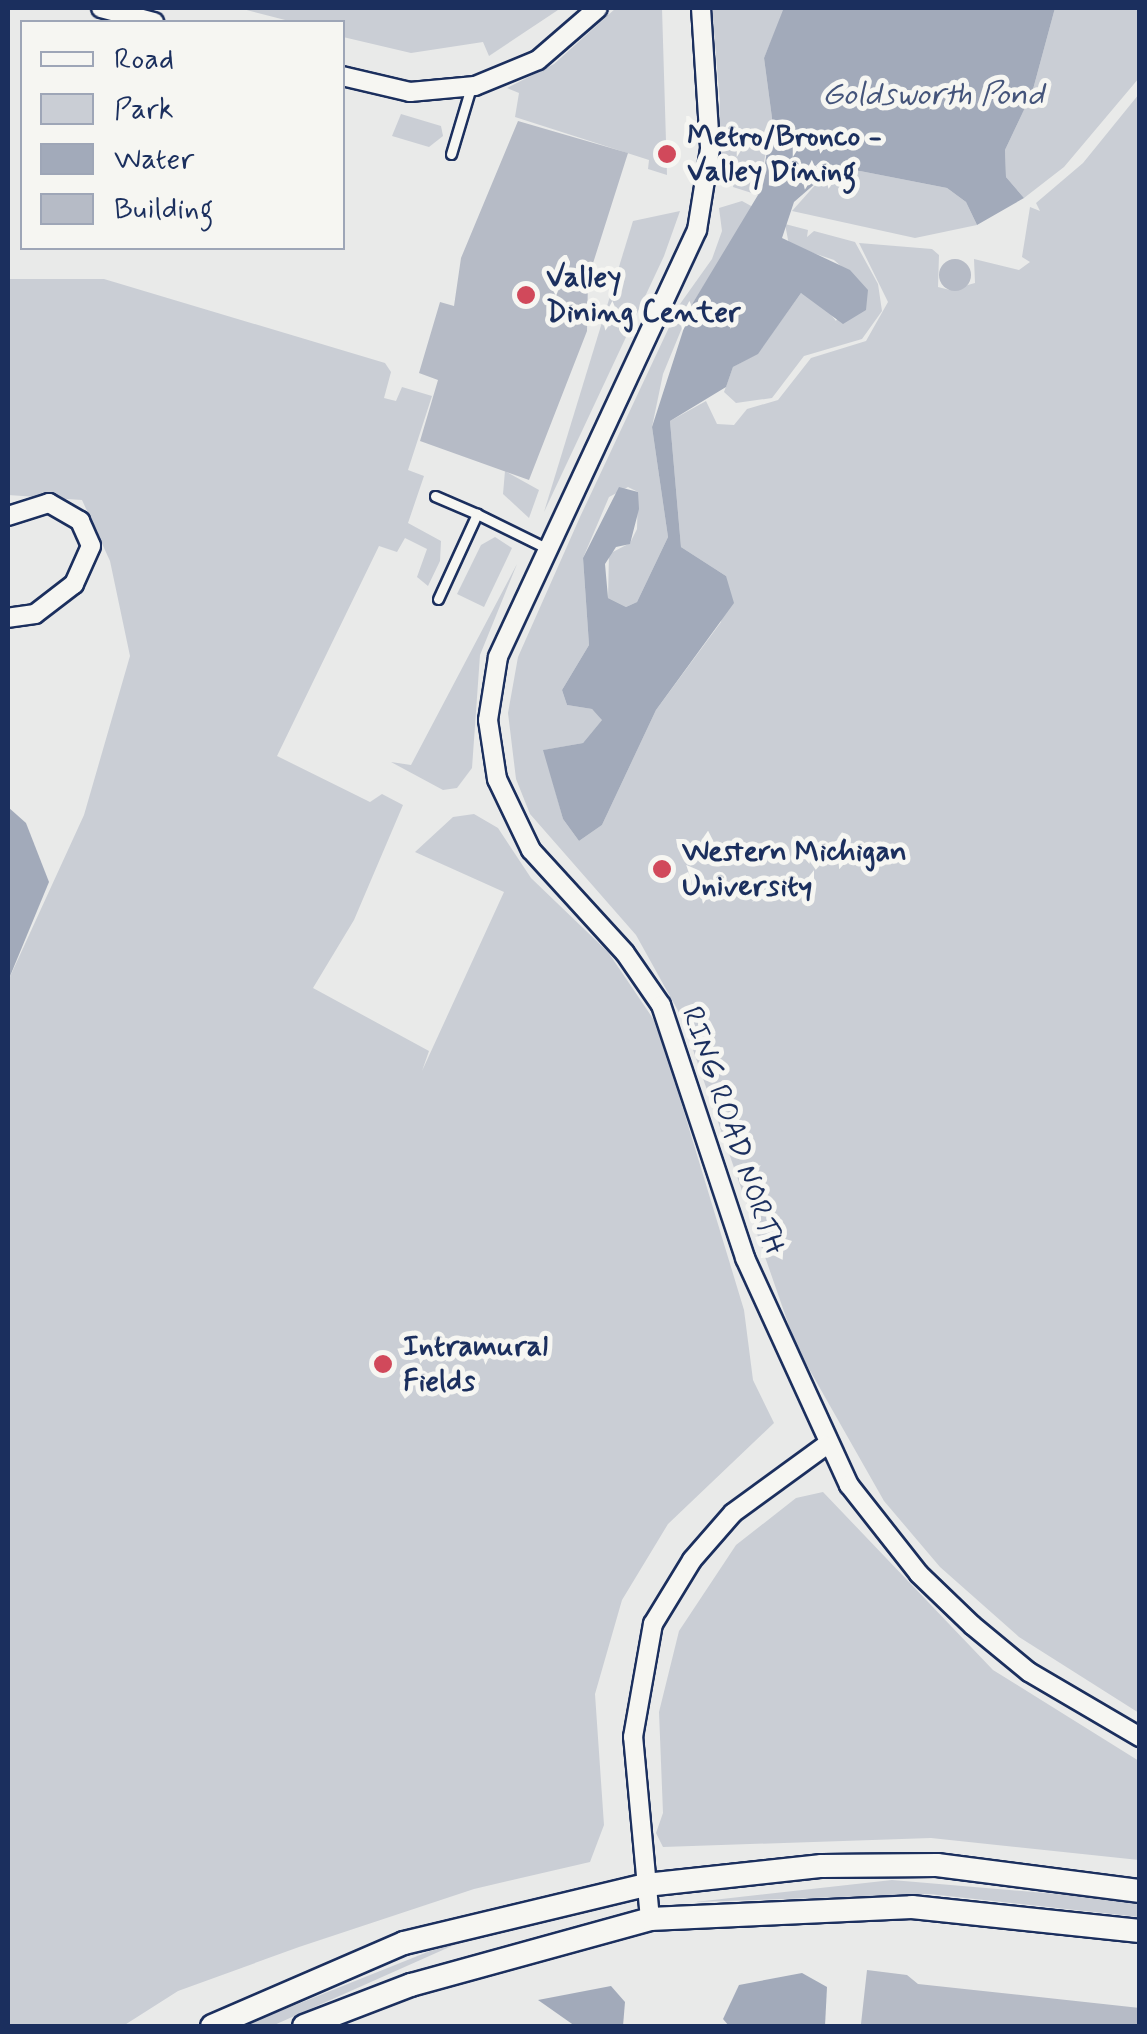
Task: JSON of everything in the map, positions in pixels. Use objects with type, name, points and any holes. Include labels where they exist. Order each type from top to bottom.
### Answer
[{"type":"street","points":[[102,8],[147,20]]},
{"type":"street","points":[[345,77],[410,92],[470,87],[538,60],[598,8]]},
{"type":"street","name":"RING ROAD NORTH","points":[[700,8],[710,148],[697,230],[546,548],[490,688],[497,780],[531,850],[626,953],[661,1005],[745,1258],[826,1446],[874,1519],[972,1625],[1029,1672],[1140,1737]]},
{"type":"street","points":[[8,516],[49,503],[80,522],[91,546],[74,584],[35,614],[8,618]]},
{"type":"street","points":[[650,1919],[634,1708],[653,1624],[722,1524],[826,1446]]},
{"type":"street","points":[[212,2026],[404,1944],[646,1885],[822,1866],[938,1865],[1140,1891]]},
{"type":"street","points":[[304,2026],[411,1985],[650,1919],[912,1907],[1140,1931]]},
{"type":"lane","points":[[451,154],[470,87]]},
{"type":"lane","points":[[435,496],[546,548]]},
{"type":"lane","points":[[438,599],[476,514]]},
{"type":"green space","points":[[239,8],[561,8],[489,56],[483,42],[411,53],[345,37],[345,20],[285,20]]},
{"type":"green space","points":[[616,8],[662,8],[667,175],[648,169],[649,160],[515,117],[519,93],[507,88],[554,64]]},
{"type":"green space","points":[[712,8],[785,8],[764,58],[772,118],[758,195],[733,187],[734,181],[714,182],[720,103]]},
{"type":"green space","points":[[1055,8],[1139,8],[1139,78],[1064,167],[1024,198],[1006,177],[1005,150],[1032,93]]},
{"type":"green space","points":[[1139,94],[1139,1713],[1019,1637],[940,1567],[884,1501],[796,1346],[682,1018],[636,935],[530,814],[516,779],[508,713],[518,657],[580,517],[680,304],[712,259],[722,231],[719,208],[742,201],[753,207],[691,306],[663,374],[652,427],[668,537],[637,602],[626,607],[608,598],[609,554],[630,543],[637,529],[638,492],[628,487],[609,497],[583,558],[589,645],[562,690],[567,705],[592,709],[603,719],[583,743],[544,750],[563,819],[579,841],[602,825],[656,710],[721,622],[726,576],[681,547],[670,421],[706,401],[717,424],[734,425],[747,409],[778,400],[811,358],[866,341],[888,302],[859,243],[932,249],[939,255],[938,287],[950,290],[975,283],[974,259],[1019,270],[1030,262],[1022,257],[1030,207],[1040,211],[1036,203],[1083,163]]},
{"type":"green space","points":[[401,114],[441,126],[443,136],[429,147],[392,136]]},
{"type":"green space","points":[[860,171],[947,188],[966,202],[977,225],[915,238],[792,211],[825,174]]},
{"type":"green space","points":[[680,211],[664,256],[544,512],[633,221]]},
{"type":"green space","points":[[785,224],[808,230],[807,237],[814,231],[855,242],[878,284],[882,311],[862,339],[804,356],[772,398],[736,403],[724,392],[733,367],[758,353],[801,293],[819,299],[836,321],[858,281],[834,260],[789,245]]},
{"type":"green space","points":[[8,279],[104,279],[385,363],[391,372],[384,398],[396,401],[402,387],[432,396],[408,470],[424,476],[408,523],[441,541],[440,561],[428,586],[417,577],[427,549],[405,538],[397,552],[379,546],[277,756],[370,802],[382,794],[403,805],[354,920],[313,988],[429,1051],[422,1071],[504,892],[415,852],[453,817],[474,814],[498,828],[531,878],[608,952],[658,1026],[744,1310],[753,1380],[774,1423],[668,1524],[622,1600],[595,1694],[604,1825],[590,1862],[474,1889],[299,1947],[178,1991],[123,2026],[8,2026],[8,981],[84,815],[130,656],[110,561],[82,500],[8,495]]},
{"type":"green space","points":[[505,471],[539,490],[529,518],[503,494]]},
{"type":"green space","points":[[495,537],[512,548],[484,607],[457,594],[481,545]]},
{"type":"green space","points":[[517,564],[480,655],[472,768],[457,788],[443,790],[391,762],[411,765]]},
{"type":"green space","points":[[823,1492],[993,1670],[1139,1761],[1139,1860],[931,1838],[663,1847],[656,1833],[663,1813],[659,1712],[679,1631],[736,1545],[796,1498]]},
{"type":"green space","points":[[892,1880],[1139,1904],[1139,1917],[929,1894],[695,1902]]},
{"type":"green space","points":[[612,1904],[454,1945],[272,2026],[243,2026],[430,1951]]},
{"type":"water","name":"Goldsworth Pond","points":[[1055,8],[1032,93],[1005,150],[1006,177],[1024,198],[977,225],[966,202],[947,188],[860,171],[825,175],[794,202],[782,238],[850,270],[868,290],[866,310],[843,324],[801,293],[758,354],[733,367],[726,387],[670,421],[681,547],[726,576],[734,603],[656,710],[602,825],[579,841],[563,819],[543,750],[583,743],[602,720],[592,709],[567,705],[562,690],[589,645],[583,558],[619,487],[638,492],[639,509],[630,544],[616,547],[605,564],[608,598],[626,607],[637,602],[668,537],[652,427],[691,306],[761,190],[772,118],[764,58],[783,10]]},
{"type":"water","points":[[8,807],[26,823],[49,882],[8,981]]},
{"type":"water","points":[[802,1973],[827,1987],[825,2026],[729,2026],[723,2019],[739,1985]]},
{"type":"water","points":[[611,1986],[625,2002],[623,2026],[575,2026],[538,2000]]},
{"type":"building","name":"Valley Dining Center","points":[[518,121],[628,153],[588,279],[587,331],[529,480],[420,441],[438,380],[419,373],[440,302],[454,306],[461,258]]},
{"type":"building","points":[[955,259],[966,264],[971,275],[966,286],[955,291],[944,286],[939,275],[944,264]]},
{"type":"building","points":[[867,1970],[907,1975],[918,1984],[1140,2008],[1140,2026],[861,2024]]},
{"type":"place","name":"Metro/Bronco - Valley Dining","points":[[667,154]]},
{"type":"place","name":"Valley Dining Center","points":[[526,295]]},
{"type":"place","name":"Western Michigan University","points":[[662,869]]},
{"type":"place","name":"Intramural Fields","points":[[383,1364]]}]
